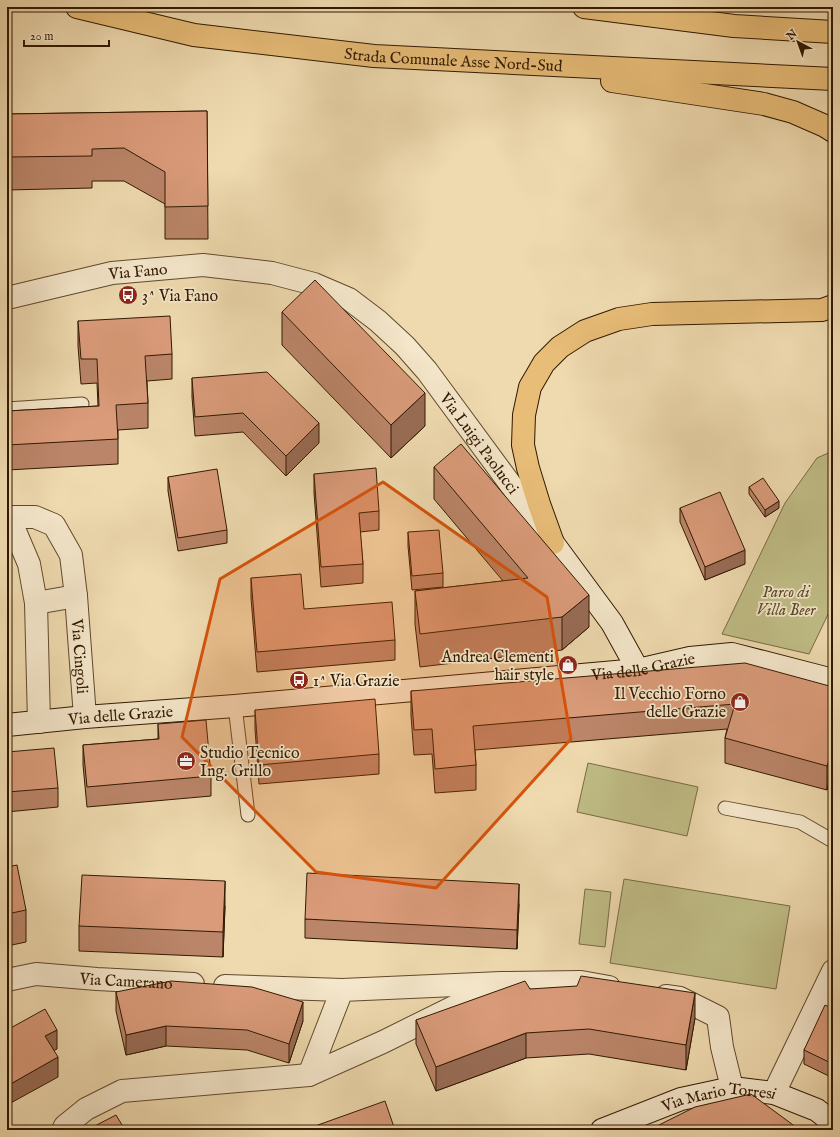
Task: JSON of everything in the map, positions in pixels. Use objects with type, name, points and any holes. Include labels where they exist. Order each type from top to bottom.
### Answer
[{"type":"highway","name":"Strada Comunale Asse Nord-Sud","points":[[77,7],[194,36],[374,56],[833,79]]},
{"type":"highway","points":[[584,7],[734,26],[833,32]]},
{"type":"highway","points":[[490,62],[764,104],[792,112],[829,129]]},
{"type":"highway","points":[[553,543],[528,468],[523,445],[524,415],[530,387],[544,363],[560,347],[585,331],[619,319],[652,314],[822,310],[833,306]]},
{"type":"street","name":"Via Fano","points":[[7,298],[112,273],[203,265],[272,273]]},
{"type":"street","name":"Via Luigi Paolucci","points":[[272,273],[314,284],[349,299],[378,321],[405,346],[427,371],[612,623],[638,670]]},
{"type":"street","name":"Via Cingoli","points":[[39,722],[36,603],[29,564],[8,517],[36,516],[54,524],[71,555],[76,596],[85,717]]},
{"type":"street","name":"Via Cingoli","points":[[36,603],[76,596]]},
{"type":"street","name":"Via delle Grazie","points":[[7,725],[638,670],[690,658],[732,654],[833,680]]},
{"type":"street","points":[[774,1093],[833,971]]},
{"type":"street","name":"Via Camerano","points":[[7,980],[36,974],[250,988],[342,990],[501,983],[581,982],[627,990]]},
{"type":"street","name":"Via Camerano","points":[[63,1130],[65,1126],[86,1109],[122,1091],[309,1074],[383,1042],[501,983]]},
{"type":"street","points":[[309,1074],[342,990]]},
{"type":"street","points":[[650,993],[680,998],[718,1017],[722,1047],[732,1088]]},
{"type":"street","name":"Via Mario Torresi","points":[[602,1130],[681,1100],[732,1088],[774,1093],[817,1110],[833,1123]]},
{"type":"lane","points":[[7,409],[82,404]]},
{"type":"lane","points":[[235,706],[248,815]]},
{"type":"lane","points":[[725,808],[800,822],[833,841]]},
{"type":"highlighted area","points":[[383,482],[547,597],[571,739],[436,888],[316,872],[182,737],[220,579]]},
{"type":"green space","name":"Parco di Villa Beer","points":[[833,451],[833,604],[809,654],[722,634],[785,503],[817,458]]},
{"type":"green space","points":[[588,763],[698,787],[687,836],[577,812]]},
{"type":"green space","points":[[624,879],[790,906],[776,989],[610,963]]},
{"type":"green space","points":[[585,889],[611,892],[605,947],[579,944]]},
{"type":"building","points":[[207,111],[208,206],[165,207],[165,172],[124,148],[92,149],[92,156],[7,157],[7,114]]},
{"type":"building","points":[[315,280],[425,393],[391,425],[282,312]]},
{"type":"building","points":[[170,316],[172,354],[145,356],[148,403],[116,405],[118,439],[7,445],[7,411],[99,406],[97,359],[81,359],[78,321]]},
{"type":"building","points":[[267,372],[319,423],[286,456],[243,413],[195,417],[192,378]]},
{"type":"building","points":[[461,444],[589,595],[562,617],[420,634],[415,591],[528,578],[434,467]]},
{"type":"building","points":[[376,468],[379,511],[359,513],[363,564],[321,567],[314,474]]},
{"type":"building","points":[[217,469],[227,530],[178,538],[168,477]]},
{"type":"building","points":[[763,478],[779,501],[765,510],[749,487]]},
{"type":"building","points":[[720,492],[745,550],[705,567],[680,508]]},
{"type":"building","points":[[439,530],[443,573],[412,576],[408,532]]},
{"type":"building","points":[[301,574],[304,609],[392,602],[395,640],[257,652],[251,578]]},
{"type":"building","points":[[745,663],[833,687],[833,746],[827,766],[725,738],[735,704],[473,726],[476,765],[435,769],[432,729],[414,730],[411,691]]},
{"type":"building","points":[[375,699],[379,754],[259,765],[255,710]]},
{"type":"building","points":[[206,720],[211,776],[87,787],[83,745],[159,739],[158,724]]},
{"type":"building","points":[[54,748],[58,788],[7,792],[7,752]]},
{"type":"building","points":[[17,865],[26,910],[7,914],[7,867]]},
{"type":"building","points":[[307,873],[519,884],[517,930],[305,919]]},
{"type":"building","points":[[82,875],[225,881],[223,932],[79,926]]},
{"type":"building","points":[[581,976],[695,993],[686,1045],[589,1029],[526,1033],[436,1067],[416,1020],[525,981],[530,989],[577,986]]},
{"type":"building","points":[[171,981],[252,987],[303,1002],[289,1044],[247,1030],[166,1026],[126,1035],[116,992]]},
{"type":"building","points":[[825,1005],[833,1009],[833,1064],[804,1050]]},
{"type":"building","points":[[45,1009],[57,1030],[45,1036],[58,1057],[7,1086],[7,1030]]},
{"type":"building","points":[[751,1094],[800,1130],[659,1130],[657,1126],[695,1107]]},
{"type":"building","points":[[385,1101],[395,1130],[304,1130]]},
{"type":"building","points":[[116,1115],[125,1130],[87,1130]]},
{"type":"building","points":[[14,1128],[15,1130],[7,1130],[7,1129]]},
{"type":"place","name":"3^ Via Fano","points":[[128,295]]},
{"type":"place","name":"Andrea Clementi hair style","points":[[568,665]]},
{"type":"place","name":"1^ Via Grazie","points":[[299,680]]},
{"type":"place","name":"Il Vecchio Forno delle Grazie","points":[[740,702]]},
{"type":"place","name":"Studio Tecnico Ing. Grillo","points":[[186,761]]}]
